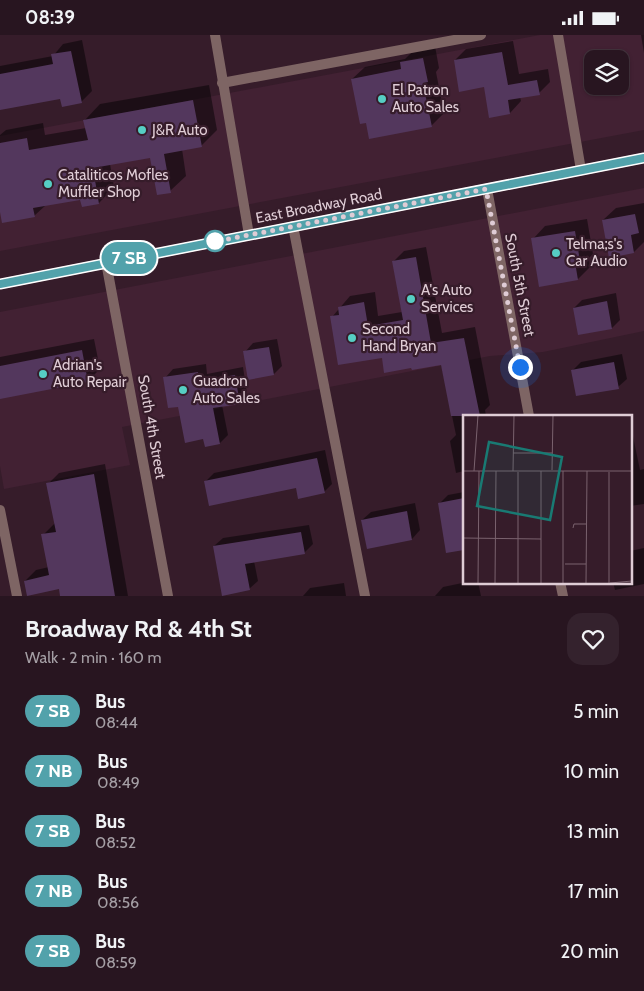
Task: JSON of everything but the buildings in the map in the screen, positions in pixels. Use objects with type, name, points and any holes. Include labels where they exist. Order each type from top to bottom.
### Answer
[{"type":"main road","name":"East Broadway Road","points":[[0,284],[644,158]]},
{"type":"street","points":[[214,35],[249,235]]},
{"type":"street","points":[[222,83],[481,35]]},
{"type":"street","points":[[558,35],[581,170]]},
{"type":"street","name":"South 5th Street","points":[[486,189],[529,415]]},
{"type":"street","points":[[293,226],[365,596]]},
{"type":"street","name":"South 4th Street","points":[[106,263],[168,596]]},
{"type":"street","points":[[0,510],[16,596]]},
{"type":"street","points":[[560,583],[563,596]]},
{"type":"shaded area","points":[[540,35],[644,35],[644,130],[0,251],[0,136]]},
{"type":"shaded area","points":[[644,188],[644,331],[543,352],[490,356],[122,427],[130,465],[4,489],[0,466],[0,312]]},
{"type":"bus line","points":[[0,284],[644,158]]},
{"type":"place","name":"El Patron Auto Sales","points":[[382,99]]},
{"type":"place","name":"J&R Auto","points":[[142,130]]},
{"type":"place","name":"Cataliticos Mofles Muffler Shop","points":[[48,184]]},
{"type":"place","name":"Telma;s's Car Audio","points":[[556,253]]},
{"type":"place","name":"A's Auto Services","points":[[411,299]]},
{"type":"place","name":"Second Hand Bryan","points":[[352,338]]},
{"type":"place","name":"Adrian's Auto Repair","points":[[43,374]]},
{"type":"place","name":"Guadron Auto Sales","points":[[183,390]]},
{"type":"route","points":[[215,241],[213,242],[486,189],[520,367]]}]
